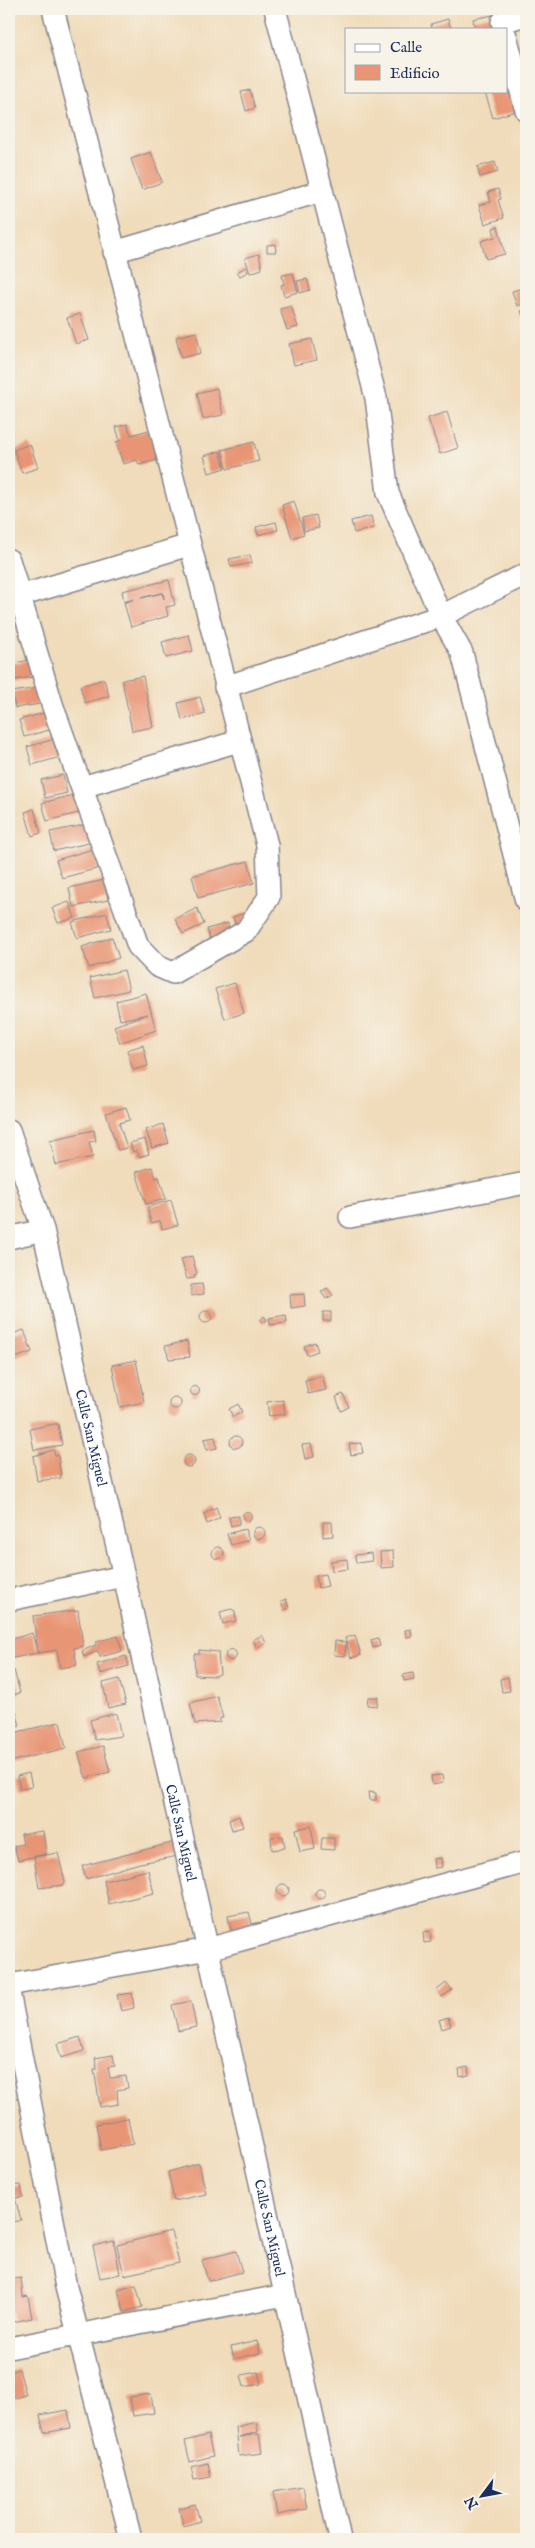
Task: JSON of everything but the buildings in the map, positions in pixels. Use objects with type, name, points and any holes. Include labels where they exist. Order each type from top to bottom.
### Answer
[{"type":"street","points":[[9,560],[52,704],[138,946],[157,966],[173,973],[246,931],[269,897],[267,845],[52,9]]},
{"type":"street","points":[[275,9],[376,398],[388,493],[441,616],[462,653],[526,901]]},
{"type":"street","points":[[503,24],[526,15]]},
{"type":"street","points":[[508,43],[526,110]]},
{"type":"street","points":[[114,252],[322,191]]},
{"type":"street","points":[[20,596],[189,545]]},
{"type":"street","points":[[225,687],[441,616],[526,574]]},
{"type":"street","points":[[82,787],[240,741]]},
{"type":"street","name":"Calle San Miguel","points":[[9,1130],[43,1230],[124,1576],[340,2539]]},
{"type":"street","points":[[350,1217],[526,1183]]},
{"type":"street","points":[[9,1238],[43,1230]]},
{"type":"street","points":[[9,1600],[124,1576]]},
{"type":"street","points":[[9,1985],[208,1949],[526,1862]]},
{"type":"street","points":[[9,1992],[66,2287],[131,2539]]},
{"type":"street","points":[[9,2348],[78,2333],[285,2295]]}]
